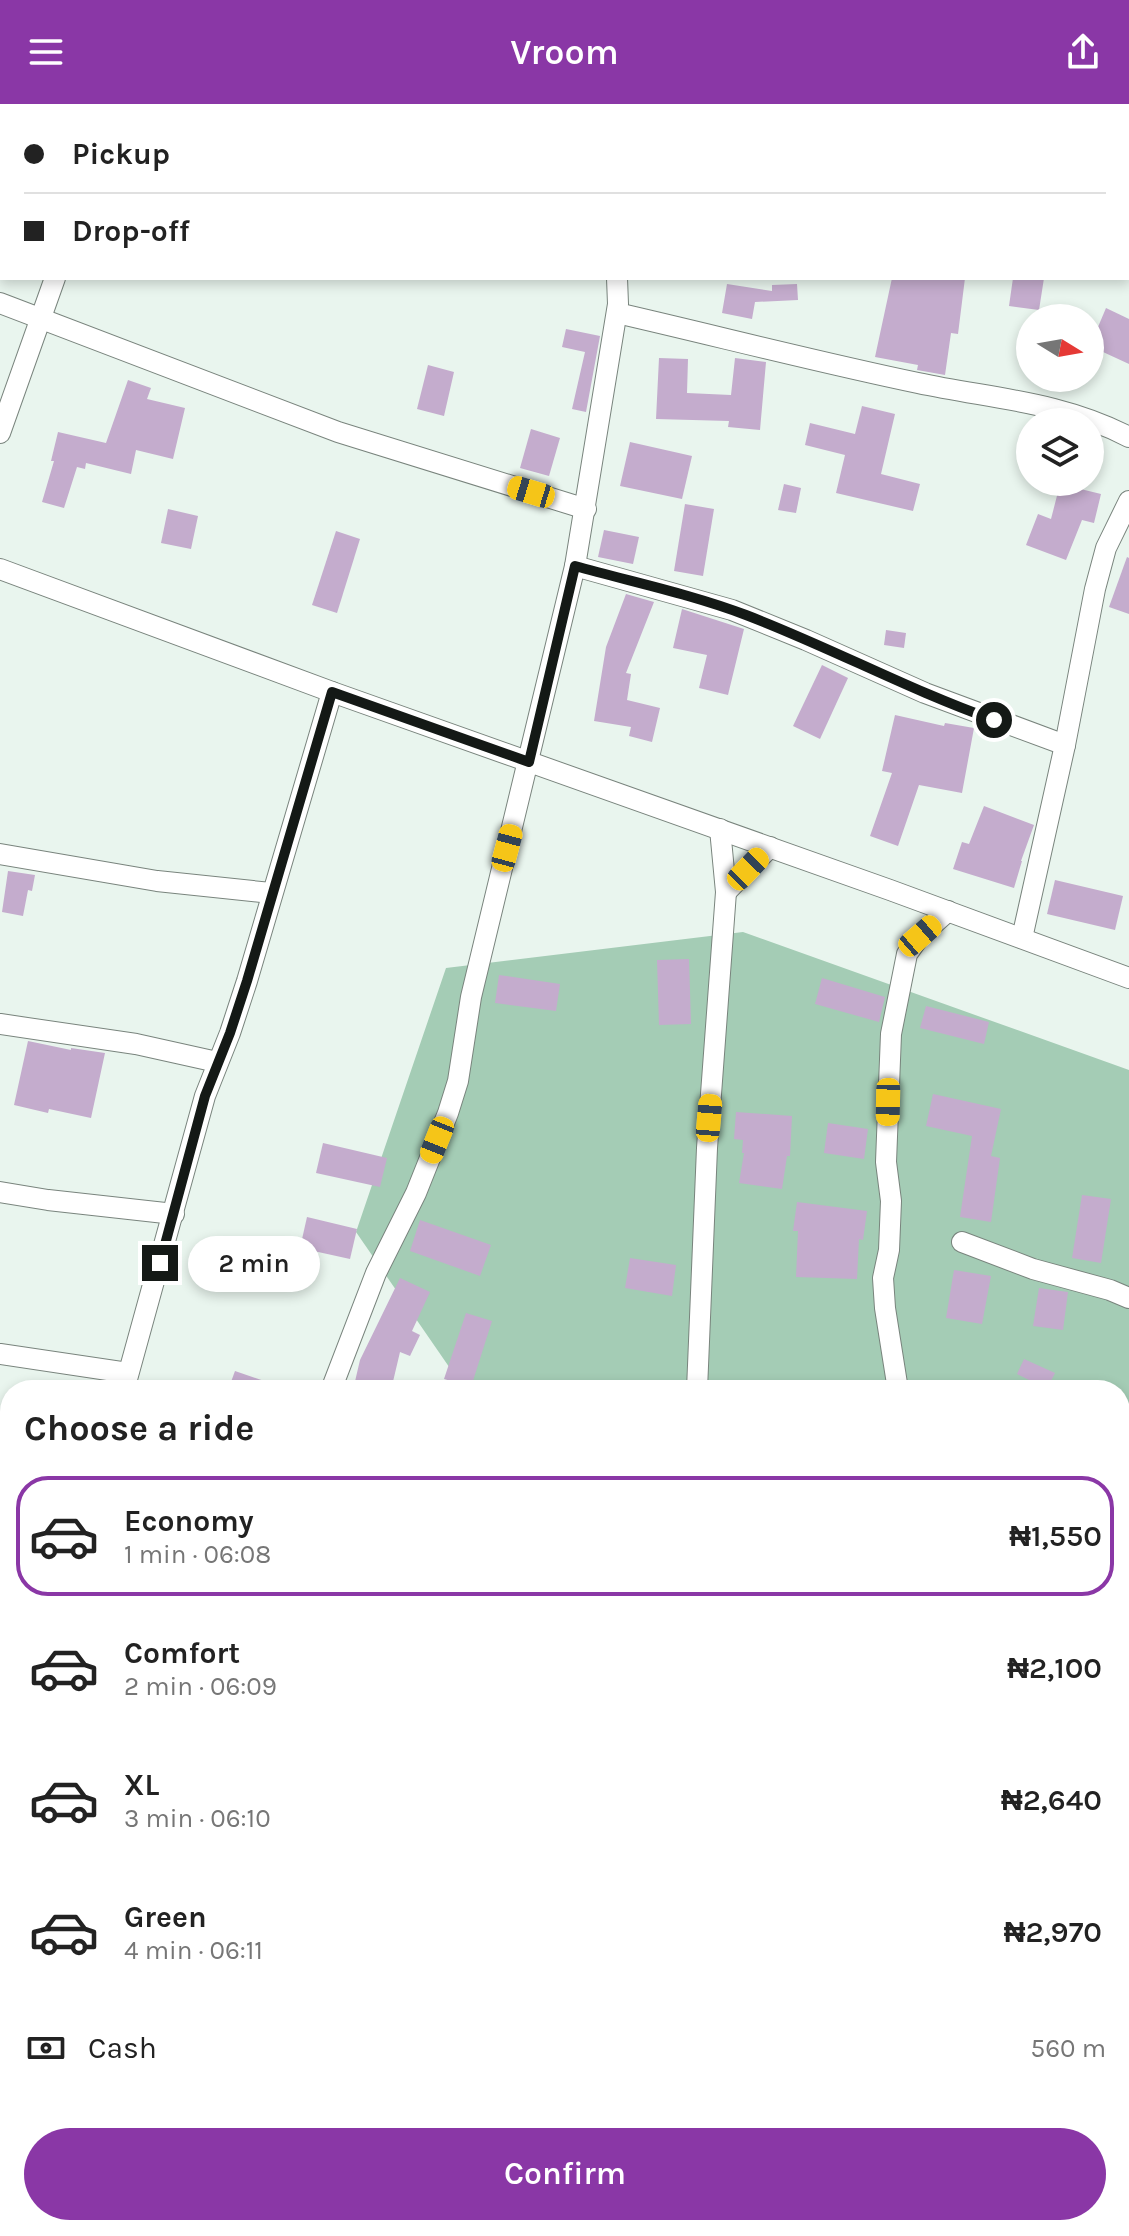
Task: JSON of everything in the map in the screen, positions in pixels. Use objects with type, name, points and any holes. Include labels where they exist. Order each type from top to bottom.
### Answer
[{"type":"street","points":[[0,433],[54,280]]},
{"type":"street","points":[[335,1380],[376,1273],[416,1193],[458,1081],[471,997],[575,566],[617,313],[617,280]]},
{"type":"street","points":[[0,303],[338,432],[586,509]]},
{"type":"street","points":[[617,313],[915,383],[1058,408],[1102,423],[1129,437]]},
{"type":"street","points":[[1022,938],[1065,745],[1095,589],[1106,548],[1129,501]]},
{"type":"street","points":[[575,566],[732,610],[925,693],[1065,745]]},
{"type":"street","points":[[0,569],[332,692],[1129,978]]},
{"type":"street","points":[[127,1380],[205,1096],[247,981],[332,692]]},
{"type":"street","points":[[697,1380],[707,1148],[726,892],[720,829]]},
{"type":"street","points":[[726,892],[770,847]]},
{"type":"street","points":[[0,854],[157,881],[271,893]]},
{"type":"street","points":[[896,1380],[883,1278],[889,1250],[891,1201],[886,1162],[891,1034],[907,954],[920,936],[948,911]]},
{"type":"street","points":[[0,1024],[136,1044],[217,1062]]},
{"type":"street","points":[[0,1192],[174,1214]]},
{"type":"street","points":[[962,1242],[1033,1269],[1129,1298]]},
{"type":"street","points":[[0,1354],[117,1380]]},
{"type":"green space","points":[[743,932],[1129,1070],[1129,1380],[458,1380],[356,1232],[446,968]]},
{"type":"building","points":[[892,280],[965,280],[958,334],[951,333],[945,375],[917,370],[918,365],[875,357]]},
{"type":"building","points":[[1013,280],[1044,280],[1040,304],[1016,304],[1016,307],[1009,306]]},
{"type":"building","points":[[727,284],[772,291],[772,285],[797,284],[798,300],[755,302],[752,319],[722,313]]},
{"type":"building","points":[[1106,308],[1129,319],[1129,364],[1104,352]]},
{"type":"building","points":[[566,329],[600,336],[586,412],[572,409],[585,352],[562,347]]},
{"type":"building","points":[[659,358],[688,359],[687,393],[731,395],[735,358],[766,362],[760,430],[728,427],[729,421],[656,419]]},
{"type":"building","points":[[428,365],[454,372],[444,416],[417,409]]},
{"type":"building","points":[[128,380],[151,388],[147,399],[185,408],[173,459],[136,450],[131,474],[86,463],[85,469],[77,467],[64,508],[42,502],[54,461],[51,461],[58,432],[106,443]]},
{"type":"building","points":[[862,406],[895,414],[881,474],[920,484],[913,511],[836,493],[845,455],[805,445],[810,423],[855,434]]},
{"type":"building","points":[[531,429],[560,438],[549,476],[520,468]]},
{"type":"building","points":[[630,442],[692,456],[682,499],[620,486]]},
{"type":"building","points":[[784,484],[801,488],[796,513],[778,510]]},
{"type":"building","points":[[1057,496],[1101,496],[1094,523],[1082,520],[1066,560],[1026,545],[1038,514],[1051,519]]},
{"type":"building","points":[[685,504],[714,509],[703,576],[674,571]]},
{"type":"building","points":[[168,509],[198,516],[191,549],[161,543]]},
{"type":"building","points":[[604,530],[639,537],[633,564],[598,557]]},
{"type":"building","points":[[336,531],[360,539],[337,613],[312,605]]},
{"type":"building","points":[[1129,558],[1129,614],[1109,607]]},
{"type":"building","points":[[626,594],[654,602],[626,673],[631,674],[627,700],[660,708],[652,742],[629,736],[631,727],[594,721],[606,647]]},
{"type":"building","points":[[682,609],[744,629],[728,695],[699,688],[707,655],[673,648]]},
{"type":"building","points":[[886,630],[906,633],[904,648],[884,645]]},
{"type":"building","points":[[822,665],[848,678],[820,739],[793,726]]},
{"type":"building","points":[[895,715],[944,726],[945,723],[974,728],[962,793],[919,785],[898,846],[870,836],[892,773],[882,771]]},
{"type":"building","points":[[984,806],[1034,825],[1014,888],[953,869],[962,842],[969,844]]},
{"type":"building","points":[[8,871],[35,875],[32,891],[28,890],[23,916],[2,912]]},
{"type":"building","points":[[1055,880],[1123,896],[1115,930],[1047,914]]},
{"type":"building","points":[[689,959],[691,1024],[659,1025],[657,960]]},
{"type":"building","points":[[499,975],[560,984],[556,1011],[495,1003]]},
{"type":"building","points":[[822,978],[885,997],[879,1022],[815,1004]]},
{"type":"building","points":[[926,1006],[989,1022],[984,1044],[920,1028]]},
{"type":"building","points":[[28,1041],[105,1053],[91,1118],[14,1105]]},
{"type":"building","points":[[933,1094],[1001,1109],[991,1156],[1000,1158],[991,1222],[960,1217],[972,1136],[926,1126]]},
{"type":"building","points":[[736,1112],[792,1116],[790,1156],[787,1156],[782,1189],[739,1183],[744,1153],[743,1140],[734,1139]]},
{"type":"building","points":[[828,1123],[868,1129],[864,1159],[824,1153]]},
{"type":"building","points":[[323,1143],[387,1158],[380,1187],[316,1173]]},
{"type":"building","points":[[1082,1195],[1111,1199],[1101,1263],[1072,1258]]},
{"type":"building","points":[[797,1202],[867,1211],[863,1240],[859,1239],[857,1279],[796,1277],[798,1231],[793,1231]]},
{"type":"building","points":[[307,1217],[357,1229],[350,1259],[300,1248]]},
{"type":"building","points":[[420,1220],[491,1245],[480,1276],[410,1251]]},
{"type":"building","points":[[630,1258],[676,1265],[672,1296],[625,1288]]},
{"type":"building","points":[[954,1270],[991,1276],[982,1324],[946,1318]]},
{"type":"building","points":[[400,1278],[430,1292],[412,1331],[420,1335],[410,1356],[400,1352],[393,1380],[355,1380],[360,1360]]},
{"type":"building","points":[[1039,1288],[1068,1292],[1063,1330],[1033,1326]]},
{"type":"building","points":[[466,1313],[492,1321],[473,1380],[444,1379]]},
{"type":"building","points":[[1024,1359],[1055,1373],[1052,1380],[1029,1380],[1017,1374]]},
{"type":"building","points":[[235,1371],[261,1380],[232,1380]]},
{"type":"route","points":[[160,1263],[205,1096],[247,981],[332,692],[529,762],[575,566],[765,622],[994,720]]}]
